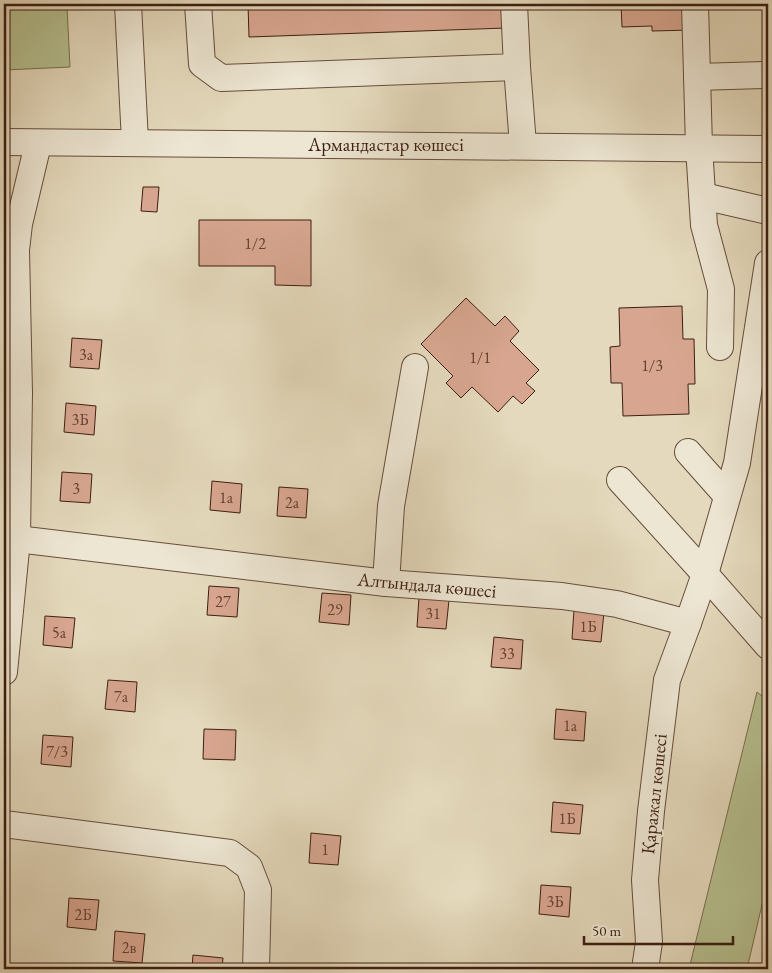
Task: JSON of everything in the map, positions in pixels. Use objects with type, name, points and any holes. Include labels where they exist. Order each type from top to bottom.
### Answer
[{"type":"street","points":[[128,4],[135,142]]},
{"type":"street","points":[[198,4],[202,64],[221,78],[517,66]]},
{"type":"street","points":[[514,4],[523,145]]},
{"type":"street","points":[[695,4],[699,147],[704,225],[720,289],[720,346]]},
{"type":"street","points":[[697,77],[768,75]]},
{"type":"street","name":"Армандастар көшесі","points":[[4,142],[38,144],[135,142],[523,145],[768,149]]},
{"type":"street","points":[[4,672],[17,539],[18,393],[16,250],[19,224],[38,144]]},
{"type":"street","points":[[703,196],[768,211]]},
{"type":"street","points":[[688,623],[705,574],[737,463],[768,263]]},
{"type":"street","points":[[386,583],[391,506],[415,367]]},
{"type":"street","points":[[4,371],[18,393]]},
{"type":"street","points":[[688,452],[727,496]]},
{"type":"street","points":[[620,480],[768,646]]},
{"type":"street","name":"Алтындала көшесі","points":[[17,539],[386,583],[562,596],[618,604],[688,623]]},
{"type":"street","name":"Қаражал көшесі","points":[[645,969],[649,942],[645,880],[651,811],[667,680],[688,623]]},
{"type":"street","points":[[4,824],[230,853],[249,868],[258,890],[256,969]]},
{"type":"green space","points":[[67,7],[70,67],[4,70],[4,10]]},
{"type":"green space","points":[[757,692],[768,701],[768,879],[747,969],[689,969]]},
{"type":"building","points":[[248,4],[505,4],[506,28],[249,37]]},
{"type":"building","points":[[621,4],[691,4],[692,30],[652,31],[652,26],[622,27]]},
{"type":"building","points":[[143,187],[159,187],[157,212],[141,211]]},
{"type":"building","points":[[199,220],[311,220],[311,286],[275,285],[275,266],[199,266]]},
{"type":"building","points":[[466,298],[495,326],[505,316],[519,331],[510,341],[539,370],[526,383],[535,391],[522,404],[513,396],[498,412],[472,387],[461,398],[446,383],[453,376],[421,344]]},
{"type":"building","points":[[682,306],[683,339],[694,339],[695,384],[688,384],[689,414],[623,416],[622,383],[611,383],[610,347],[620,346],[619,308]]},
{"type":"building","points":[[72,338],[102,340],[99,369],[70,367]]},
{"type":"building","points":[[66,403],[96,406],[94,435],[64,432]]},
{"type":"building","points":[[62,472],[92,474],[90,503],[60,501]]},
{"type":"building","points":[[212,481],[242,484],[240,513],[210,510]]},
{"type":"building","points":[[279,487],[308,489],[306,518],[277,516]]},
{"type":"building","points":[[209,586],[239,588],[237,617],[207,615]]},
{"type":"building","points":[[322,593],[351,595],[349,625],[319,622]]},
{"type":"building","points":[[419,597],[449,600],[446,629],[417,627]]},
{"type":"building","points":[[574,610],[604,612],[601,642],[572,639]]},
{"type":"building","points":[[45,616],[75,618],[72,648],[43,645]]},
{"type":"building","points":[[494,637],[523,640],[521,669],[491,667]]},
{"type":"building","points":[[108,680],[137,682],[135,712],[105,709]]},
{"type":"building","points":[[556,709],[586,712],[584,741],[554,739]]},
{"type":"building","points":[[204,729],[236,730],[235,760],[203,759]]},
{"type":"building","points":[[43,735],[73,737],[71,767],[41,764]]},
{"type":"building","points":[[553,802],[583,805],[580,834],[551,832]]},
{"type":"building","points":[[311,833],[341,836],[338,865],[309,863]]},
{"type":"building","points":[[541,885],[571,887],[569,917],[539,914]]},
{"type":"building","points":[[69,898],[99,900],[96,930],[67,927]]},
{"type":"building","points":[[115,931],[145,934],[142,963],[113,961]]},
{"type":"building","points":[[193,955],[223,958],[222,969],[192,969]]},
{"type":"building","points":[[15,965],[44,968],[44,969],[14,969]]}]
